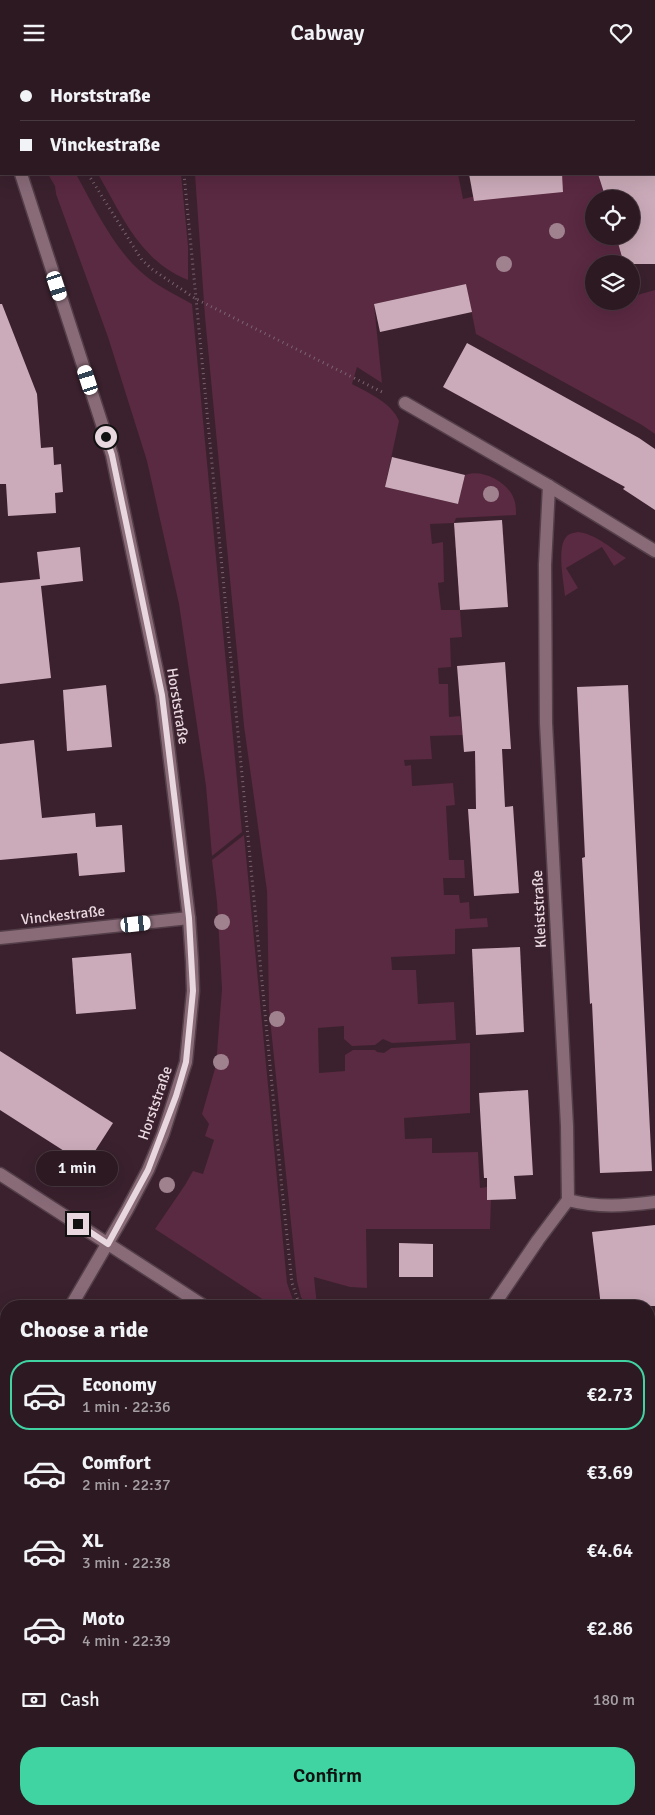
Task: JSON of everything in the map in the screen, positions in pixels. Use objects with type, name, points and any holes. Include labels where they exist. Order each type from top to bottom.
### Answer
[{"type":"street","name":"Horststraße","points":[[21,175],[112,455],[162,695],[189,918],[193,991],[186,1062],[163,1134],[148,1170],[108,1244],[75,1300]]},
{"type":"street","points":[[405,403],[549,486],[655,551]]},
{"type":"street","name":"Kleiststraße","points":[[549,486],[545,565],[546,723],[567,1126],[568,1200]]},
{"type":"street","name":"Vinckestraße","points":[[0,938],[189,918]]},
{"type":"street","points":[[0,1174],[195,1300]]},
{"type":"street","points":[[497,1300],[568,1200],[587,1205],[613,1206],[655,1202]]},
{"type":"path","points":[[89,175],[142,261],[167,281],[196,299],[405,403]]},
{"type":"path","points":[[184,175],[292,1283],[298,1300]]},
{"type":"shaded area","points":[[49,175],[77,175],[112,238],[130,261],[152,281],[192,304],[242,832],[212,856],[206,786],[179,604],[147,461],[108,337],[56,194],[55,186]]},
{"type":"shaded area","points":[[99,175],[181,175],[188,246],[188,280],[157,261],[134,236]]},
{"type":"shaded area","points":[[195,175],[458,175],[463,199],[533,182],[531,175],[598,175],[603,190],[585,190],[585,245],[619,245],[621,255],[585,255],[585,310],[640,310],[640,294],[655,290],[655,434],[642,425],[476,334],[466,284],[374,304],[382,383],[357,367],[352,384],[386,404],[399,421],[385,487],[458,504],[465,475],[479,473],[494,478],[506,487],[514,499],[516,515],[456,518],[454,523],[430,524],[432,544],[443,542],[444,582],[438,583],[441,610],[460,610],[462,637],[450,638],[451,667],[438,668],[439,684],[448,684],[449,717],[460,716],[463,735],[430,736],[432,759],[404,760],[405,766],[411,765],[412,786],[453,783],[455,805],[446,806],[449,860],[464,860],[465,878],[443,878],[444,895],[459,895],[460,903],[469,902],[470,919],[487,918],[488,927],[455,929],[455,954],[391,957],[392,970],[416,970],[418,1004],[454,1002],[456,1040],[392,1043],[383,1039],[375,1045],[352,1046],[344,1039],[344,1026],[318,1028],[319,1073],[345,1071],[345,1055],[353,1050],[375,1050],[384,1053],[391,1048],[470,1043],[470,1113],[404,1118],[405,1139],[432,1138],[432,1153],[478,1152],[480,1188],[487,1187],[491,1200],[490,1229],[366,1229],[367,1288],[350,1287],[314,1277],[316,1300],[303,1300],[297,1281],[269,1009],[267,891],[244,726],[205,317]]},
{"type":"shaded area","points":[[578,532],[597,539],[626,558],[614,566],[602,547],[566,568],[578,588],[565,596],[562,548],[567,536]]},
{"type":"shaded area","points":[[244,835],[287,1283],[293,1300],[264,1300],[155,1229],[193,1171],[203,1174],[214,1140],[205,1136],[209,1124],[202,1114],[216,1065],[222,989],[217,902],[212,860]]},
{"type":"building","points":[[469,175],[562,175],[563,192],[474,201]]},
{"type":"building","points":[[598,175],[655,175],[655,264],[640,264],[640,255],[621,255],[619,245],[640,245],[640,190],[603,190]]},
{"type":"building","points":[[466,284],[472,312],[380,332],[374,304]]},
{"type":"building","points":[[0,304],[2,304],[37,394],[41,448],[53,447],[54,465],[61,464],[63,492],[55,493],[56,513],[8,516],[6,484],[0,484]]},
{"type":"building","points":[[467,343],[639,438],[655,449],[655,510],[623,489],[625,487],[443,387]]},
{"type":"building","points":[[392,457],[465,475],[458,504],[385,487]]},
{"type":"building","points":[[502,520],[508,607],[460,610],[454,523]]},
{"type":"building","points":[[80,547],[83,581],[41,586],[51,678],[0,684],[0,583],[40,579],[37,552]]},
{"type":"building","points":[[505,662],[511,749],[502,749],[505,807],[513,806],[519,893],[474,896],[468,809],[476,809],[475,751],[464,752],[457,666]]},
{"type":"building","points":[[106,685],[112,747],[67,751],[63,690]]},
{"type":"building","points":[[628,685],[652,1171],[600,1173],[592,1003],[590,1004],[582,858],[585,857],[577,687]]},
{"type":"building","points":[[34,740],[42,818],[95,813],[96,827],[122,825],[125,872],[79,876],[77,853],[0,860],[0,744]]},
{"type":"building","points":[[520,947],[524,1032],[476,1035],[472,949]]},
{"type":"building","points":[[131,953],[136,1009],[76,1014],[72,958]]},
{"type":"building","points":[[0,1051],[113,1123],[86,1165],[0,1110]]},
{"type":"building","points":[[528,1090],[533,1175],[514,1176],[516,1199],[487,1200],[487,1178],[484,1178],[479,1093]]},
{"type":"building","points":[[655,1225],[655,1300],[600,1300],[592,1232]]},
{"type":"building","points":[[399,1243],[433,1244],[433,1277],[399,1277]]},
{"type":"route","points":[[78,1224],[108,1244],[148,1170],[163,1134],[186,1062],[193,991],[189,918],[162,695],[112,455],[106,437]]}]
